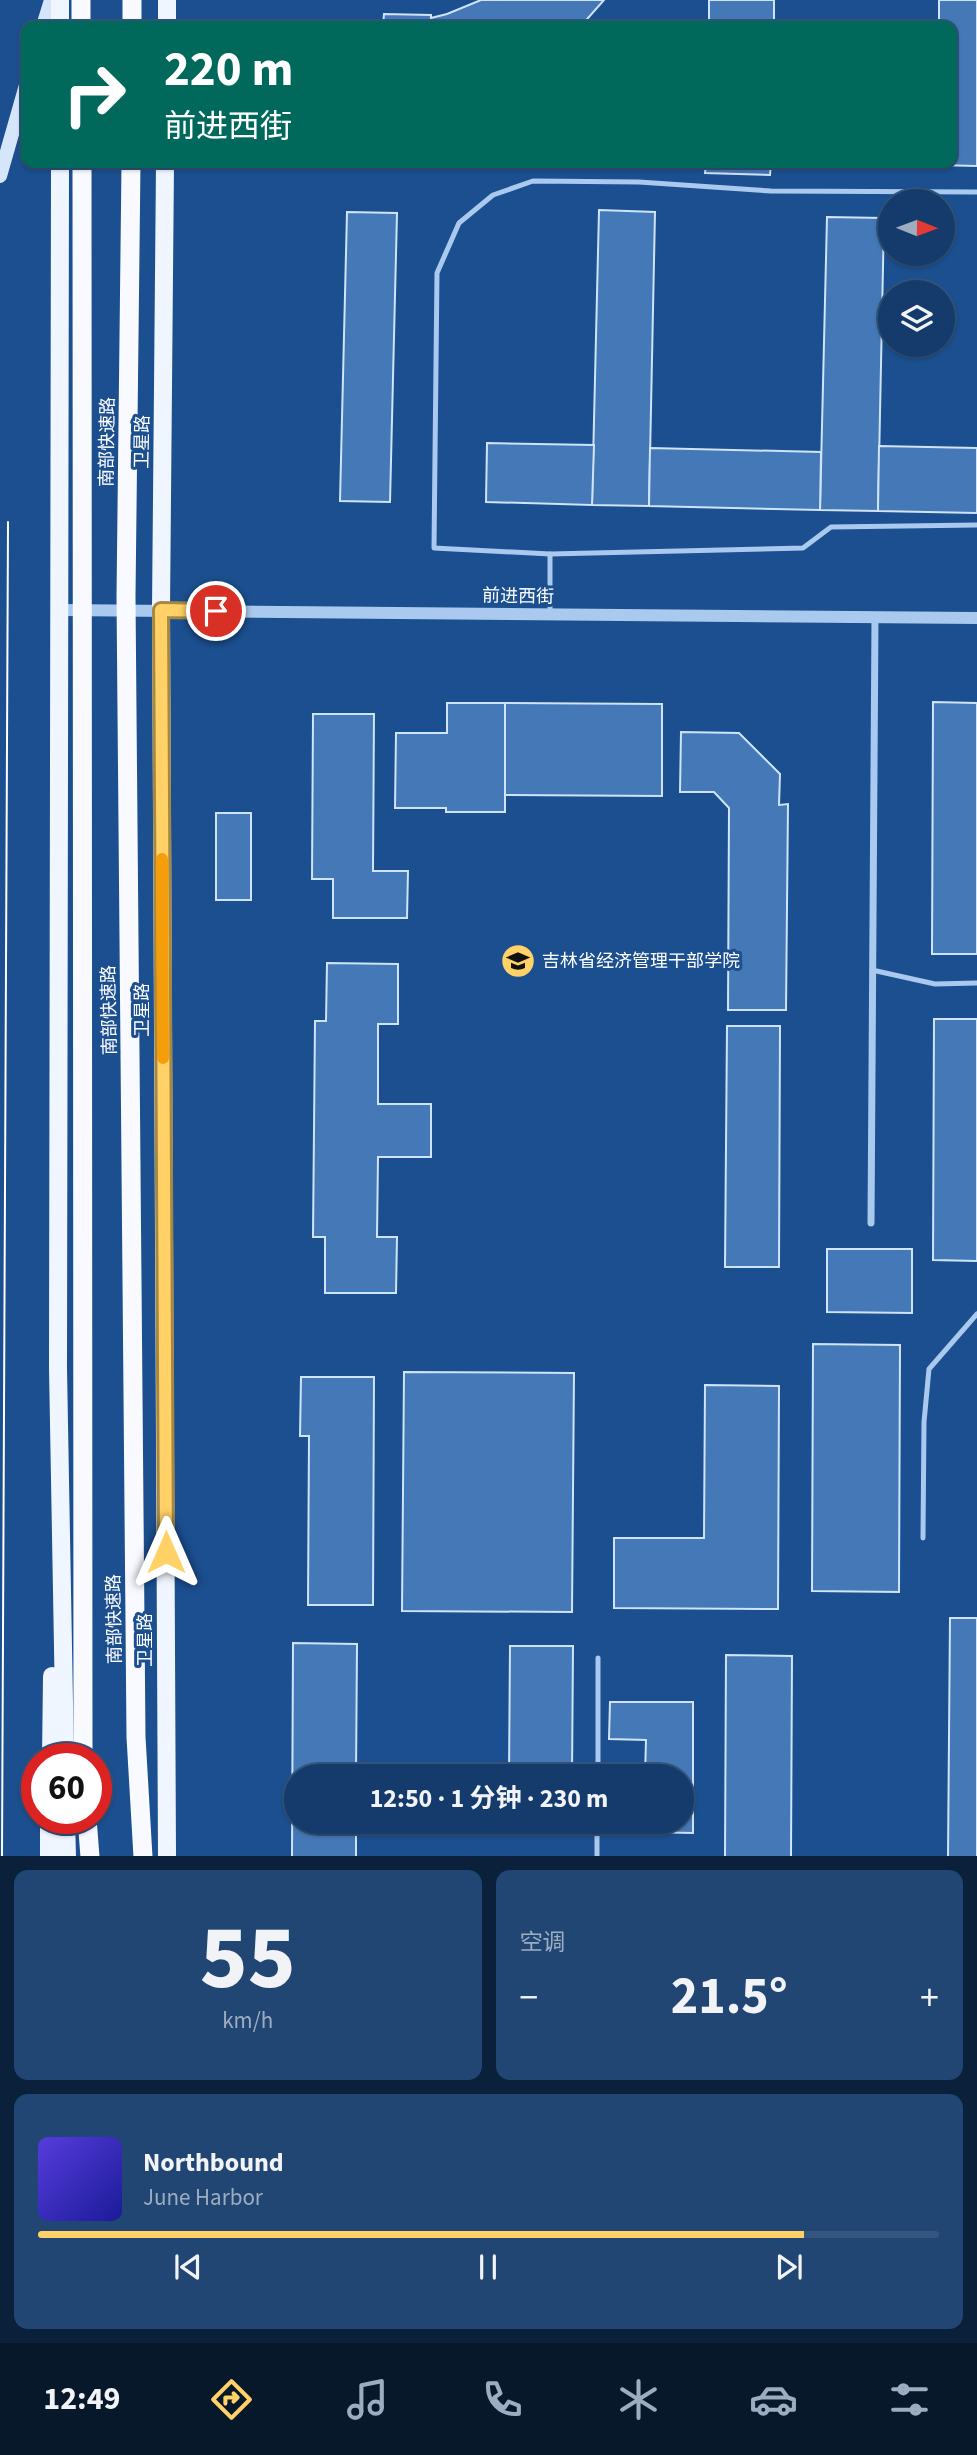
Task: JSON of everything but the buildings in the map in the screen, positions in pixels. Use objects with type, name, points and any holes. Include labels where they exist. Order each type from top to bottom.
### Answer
[{"type":"highway","points":[[81,0],[81,21]]},
{"type":"highway","points":[[132,0],[132,21]]},
{"type":"highway","name":"南部快速路","points":[[82,168],[82,1743]]},
{"type":"highway","name":"南部快速路","points":[[131,168],[126,597],[136,1737],[143,1856]]},
{"type":"highway","points":[[82,1856],[84,1834]]},
{"type":"highway","points":[[87,1834],[90,1856]]},
{"type":"main road","points":[[45,21],[51,0]]},
{"type":"main road","points":[[60,0],[60,21]]},
{"type":"main road","points":[[167,0],[167,21]]},
{"type":"main road","points":[[0,176],[21,102]]},
{"type":"main road","points":[[51,1743],[58,1368],[60,168]]},
{"type":"main road","name":"卫星路","points":[[165,168],[161,610],[167,1856]]},
{"type":"main road","points":[[58,1368],[65,1743]]},
{"type":"main road","points":[[48,1856],[49,1834]]},
{"type":"main road","points":[[66,1834],[67,1856]]},
{"type":"street","name":"前进西街","points":[[59,610],[977,618]]},
{"type":"street","points":[[871,1223],[874,618]]},
{"type":"lane","points":[[977,192],[771,191],[639,183],[533,181],[493,195],[459,223],[437,273],[434,548],[550,554],[803,548],[831,527],[977,525]]},
{"type":"lane","points":[[550,554],[550,614]]},
{"type":"lane","points":[[872,970],[935,984],[977,983]]},
{"type":"lane","points":[[923,1538],[924,1422],[929,1368],[977,1314]]},
{"type":"lane","points":[[598,1658],[598,1764]]},
{"type":"lane","points":[[597,1834],[597,1856]]},
{"type":"tram line","points":[[2,1856],[8,522]]},
{"type":"slow traffic","points":[[162,859],[163,1058]]},
{"type":"place","name":"吉林省经济管理干部学院","points":[[518,961]]},
{"type":"route","points":[[166,1552],[161,610],[216,611]]}]
